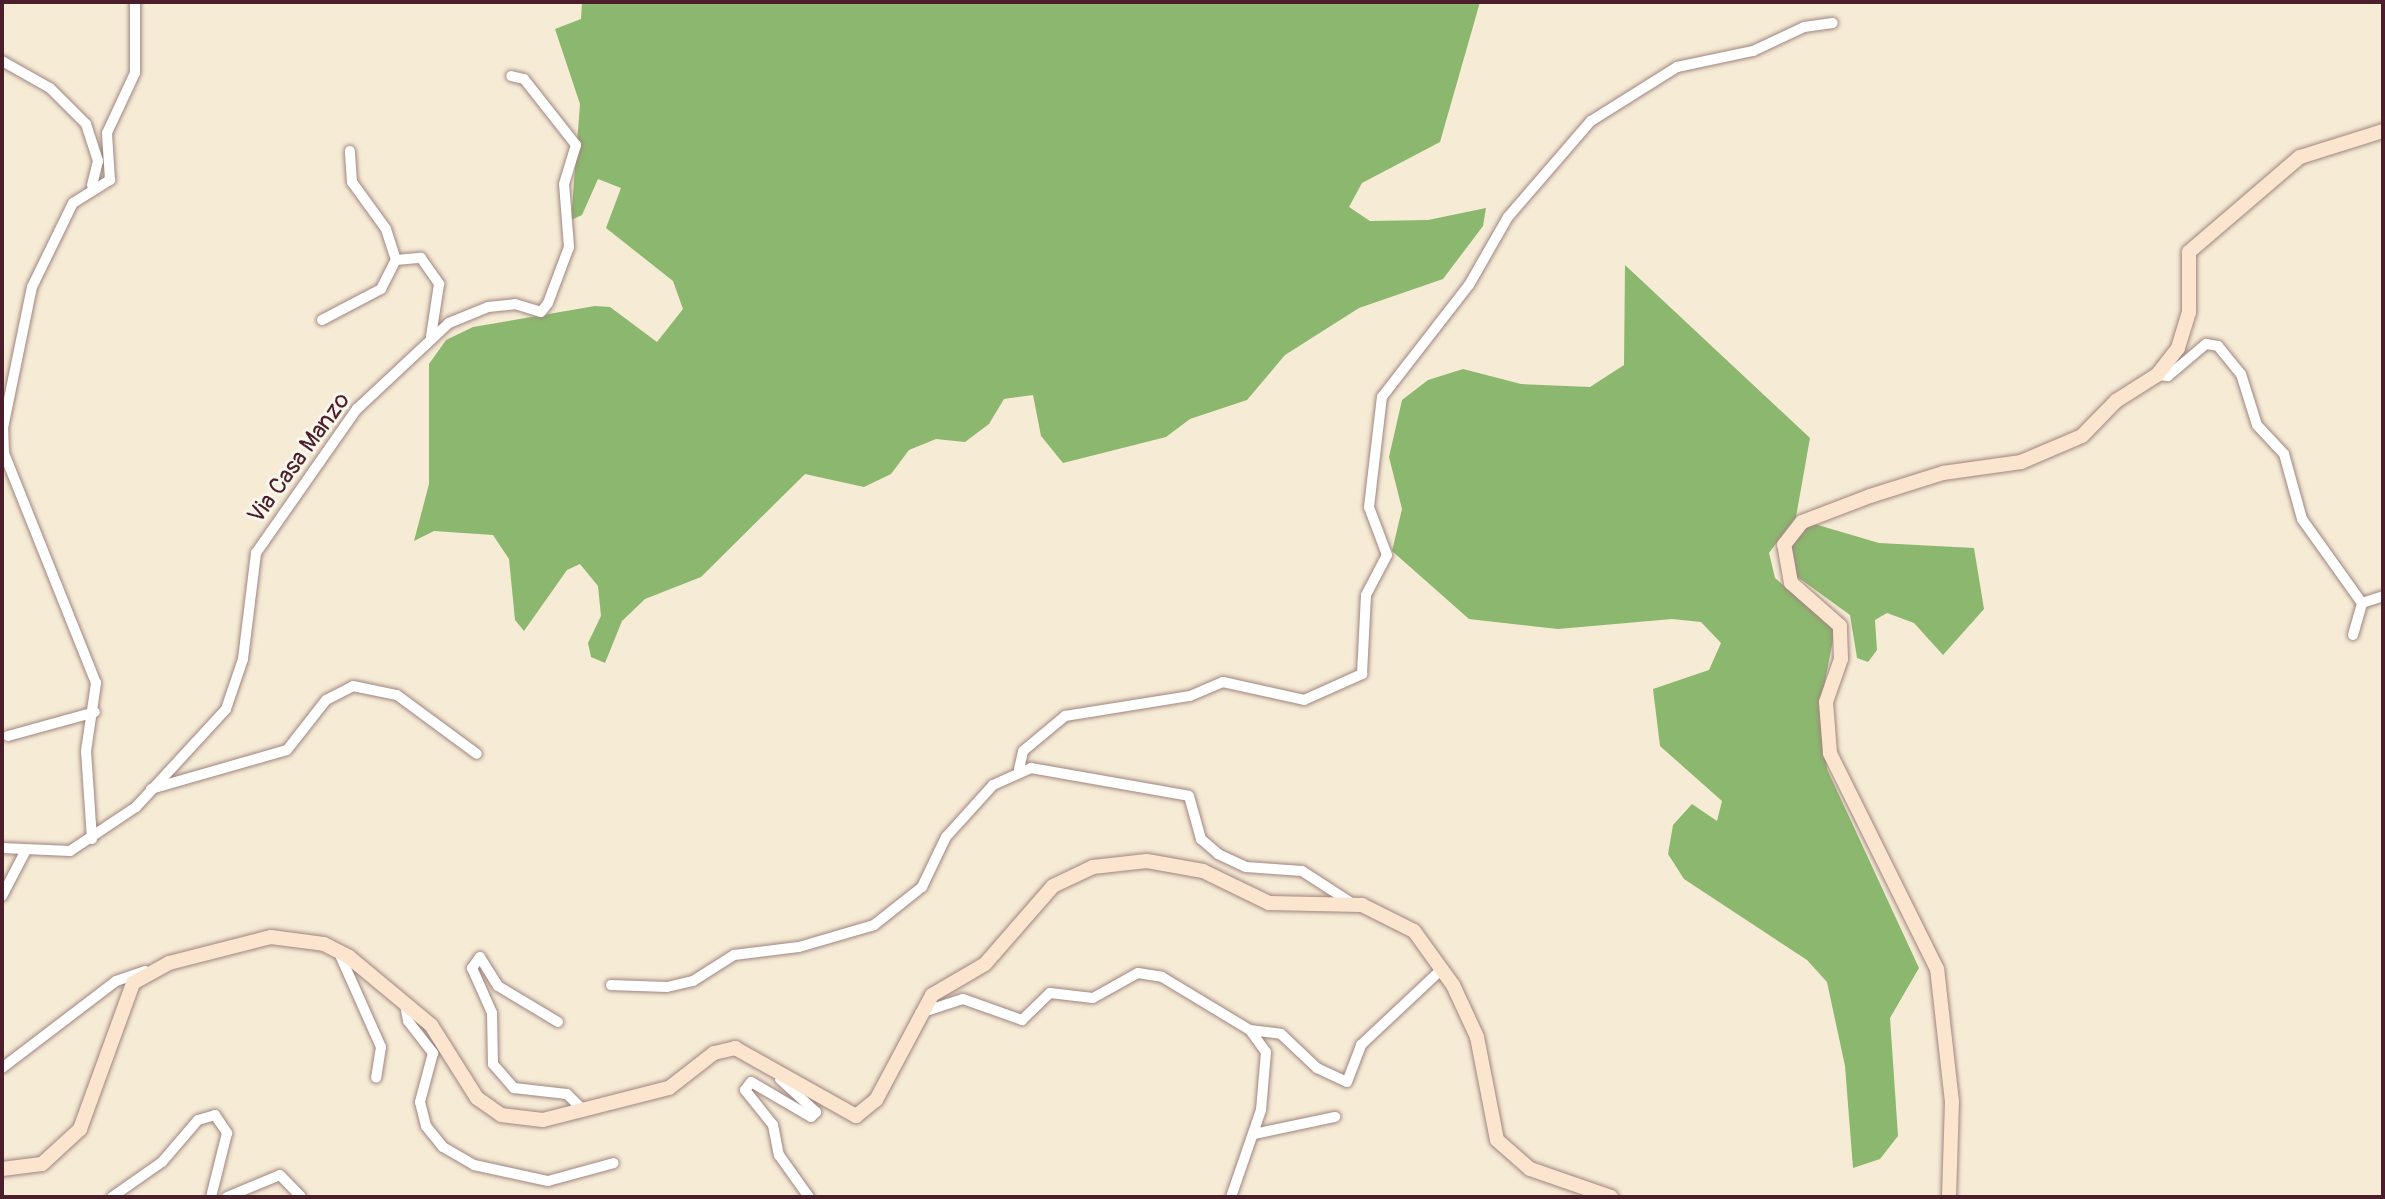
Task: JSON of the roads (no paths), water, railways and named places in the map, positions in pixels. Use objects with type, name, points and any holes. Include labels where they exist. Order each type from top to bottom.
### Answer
[{"type":"street","points":[[92,185],[110,180],[107,133],[135,73],[135,2]]},
{"type":"street","points":[[611,985],[680,984],[734,955],[799,947],[874,925],[922,887],[946,837],[1019,769],[1023,751],[1065,716],[1190,696],[1223,682],[1304,700],[1362,674],[1366,595],[1387,555],[1369,507],[1382,397],[1469,285],[1508,217],[1591,121],[1677,67],[1833,23]]},
{"type":"street","points":[[2,61],[50,88],[86,124],[98,161],[92,185],[68,211],[32,287],[2,442],[96,683],[95,712],[86,751],[92,839]]},
{"type":"street","name":"Via Casa Manzo","points":[[2,848],[70,851],[92,839],[151,789],[226,709],[243,659],[256,553],[357,409],[431,336],[488,307],[515,304],[541,312],[562,275],[569,247],[564,184],[576,145],[524,79],[511,76]]},
{"type":"street","points":[[1949,1197],[1952,1102],[1937,969],[1830,753],[1825,711],[1841,659],[1840,626],[1791,583],[1784,545],[1802,522],[1870,496],[2067,444],[2157,375],[2186,330],[2189,252],[2308,152],[2383,131]]},
{"type":"street","points":[[322,320],[381,289],[396,260],[386,229],[352,182],[350,151]]},
{"type":"street","points":[[396,260],[421,258],[439,284],[431,336]]},
{"type":"street","points":[[2157,375],[2168,376],[2209,343],[2221,350],[2241,374],[2257,425],[2284,454],[2302,519],[2362,603]]},
{"type":"street","points":[[2362,603],[2383,596]]},
{"type":"street","points":[[2353,635],[2362,603]]},
{"type":"street","name":"Via Casa Manzo","points":[[151,789],[287,750],[326,700],[353,686],[397,695],[477,754]]},
{"type":"street","points":[[8,736],[95,712]]},
{"type":"street","points":[[1019,769],[1055,767],[1189,796],[1201,839],[1218,854],[1246,867],[1302,871],[1350,902],[1414,931],[1443,968],[1480,1044],[1497,1140],[1530,1169],[1611,1197]]},
{"type":"street","points":[[2,896],[26,850]]},
{"type":"street","points":[[2,1068],[116,981],[245,940],[292,938],[337,950],[405,1004],[442,1036],[492,1110],[543,1120],[669,1088],[725,1049],[752,1053],[856,1116],[876,1100],[918,1013],[932,995],[985,964],[1053,886],[1093,867],[1178,865],[1269,903],[1350,902]]},
{"type":"street","points":[[337,950],[381,1047],[376,1078]]},
{"type":"street","points":[[558,1022],[498,986],[480,957],[472,968],[492,1013],[493,1064],[514,1088],[567,1094],[581,1108]]},
{"type":"street","points":[[1250,1030],[1281,1034],[1317,1068],[1347,1082],[1361,1045],[1443,968]]},
{"type":"street","points":[[2,1169],[42,1164],[80,1129],[118,1007],[147,971]]},
{"type":"street","points":[[918,1013],[963,999],[1022,1020],[1050,993],[1093,998],[1138,973],[1162,977],[1250,1030],[1266,1052],[1254,1134],[1231,1197]]},
{"type":"street","points":[[405,1004],[408,1021],[433,1053],[420,1102],[426,1126],[443,1147],[488,1170],[548,1181],[614,1163]]},
{"type":"street","points":[[752,1053],[816,1112],[811,1117],[751,1082],[745,1090],[773,1125],[779,1155],[809,1197]]},
{"type":"street","points":[[112,1197],[162,1162],[198,1120],[215,1115],[227,1133],[211,1197]]},
{"type":"street","points":[[1254,1134],[1335,1117]]},
{"type":"street","points":[[227,1197],[280,1175],[301,1197]]}]
